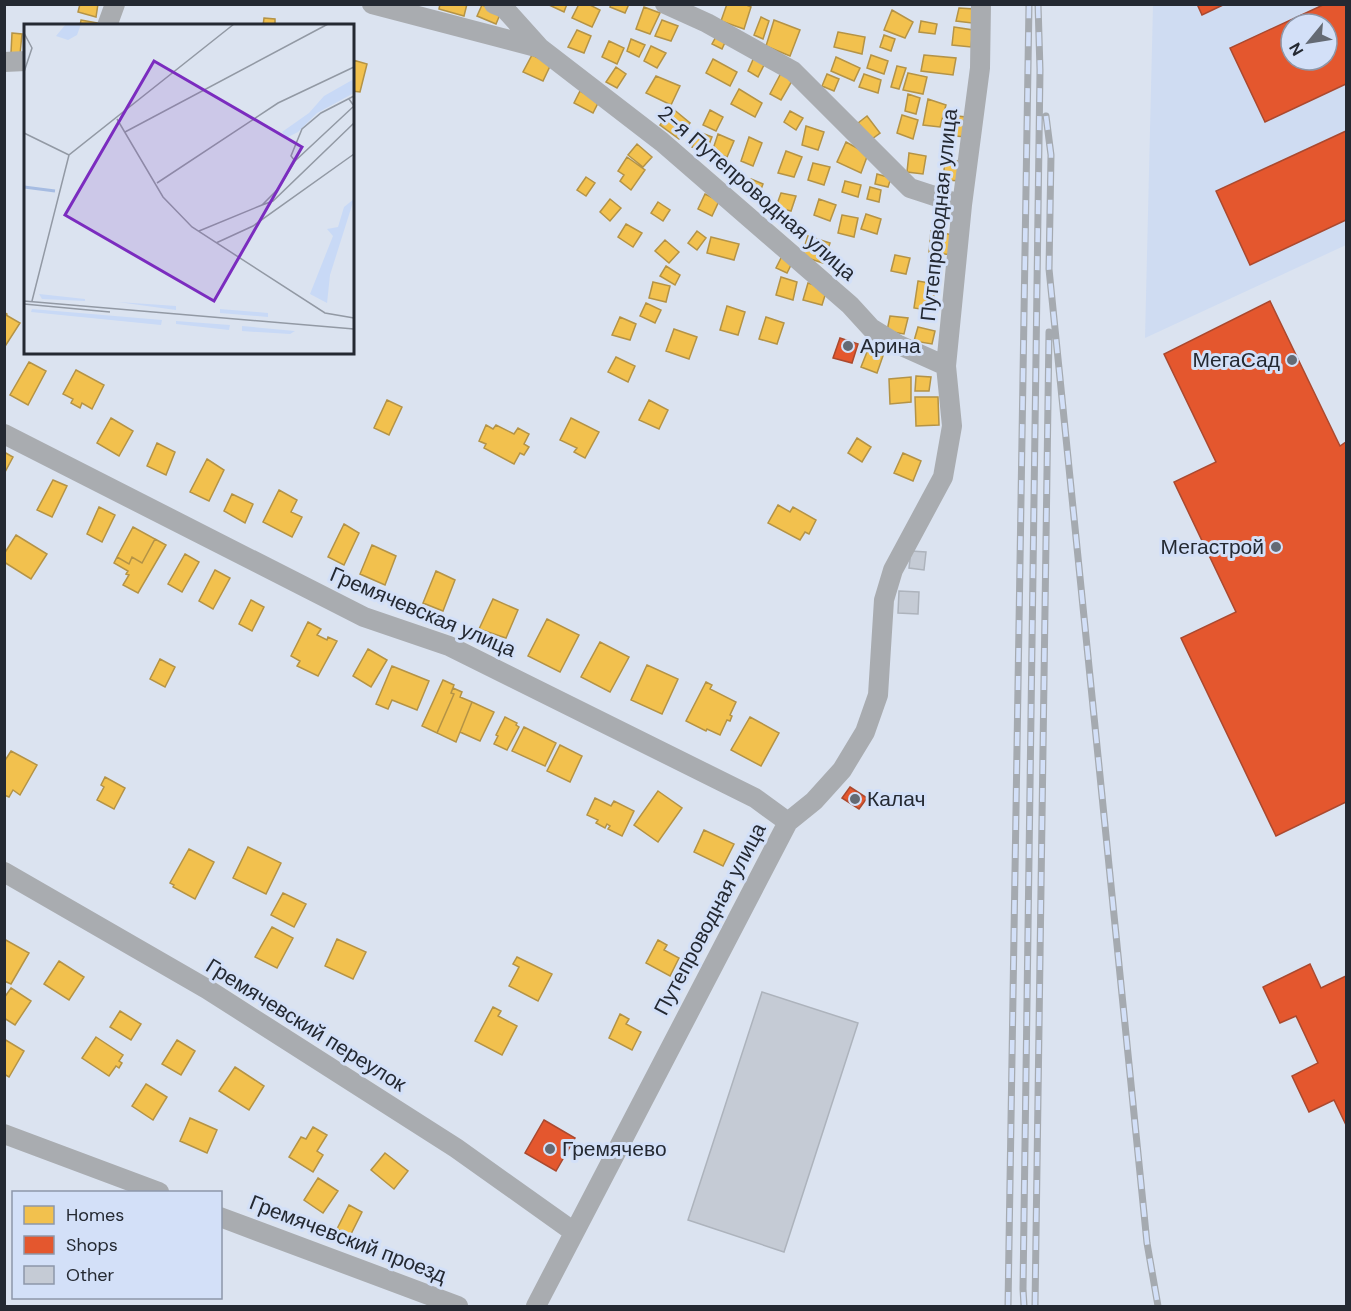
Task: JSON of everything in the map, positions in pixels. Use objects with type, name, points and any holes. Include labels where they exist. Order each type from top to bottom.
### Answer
[{"type":"street","points":[[108,24],[115,4]]},
{"type":"street","name":"2-я Путепроводная улица","points":[[372,4],[540,48]]},
{"type":"street","name":"2-я Путепроводная улица","points":[[494,4],[504,8],[540,48],[662,142],[850,305],[871,328],[897,344],[946,366]]},
{"type":"street","points":[[665,4],[707,23],[793,71],[910,188],[962,205]]},
{"type":"street","name":"Путепроводная улица","points":[[536,1306],[788,822],[814,801],[842,770],[865,732],[878,694],[884,600],[893,570],[943,477],[952,426],[946,366],[962,205],[980,68],[981,4]]},
{"type":"street","points":[[4,62],[24,61]]},
{"type":"street","name":"Гремячевская улица","points":[[4,434],[364,617],[449,646],[517,679],[755,798],[788,822]]},
{"type":"street","name":"Гремячевский переулок","points":[[4,872],[216,995],[456,1149],[574,1232]]},
{"type":"street","points":[[4,1134],[156,1191]]},
{"type":"street","name":"Гремячевский проезд","points":[[222,1218],[458,1306]]},
{"type":"shaded area","points":[[1153,5],[1197,5],[1202,15],[1225,5],[1325,5],[1310,12],[1279,12],[1279,26],[1231,48],[1264,121],[1346,84],[1346,131],[1216,191],[1250,264],[1346,220],[1346,245],[1145,338]]},
{"type":"building: Homes","points":[[80,4],[98,4],[96,17],[78,12]]},
{"type":"building: Homes","points":[[440,4],[467,4],[464,16],[439,9]]},
{"type":"building: Homes","points":[[547,4],[567,4],[564,12]]},
{"type":"building: Homes","points":[[579,4],[588,4],[600,10],[592,27],[572,18]]},
{"type":"building: Homes","points":[[611,4],[629,4],[625,13],[610,7]]},
{"type":"building: Homes","points":[[727,4],[744,4],[751,7],[744,29],[721,21]]},
{"type":"building: Homes","points":[[482,5],[501,12],[496,24],[477,16]]},
{"type":"building: Homes","points":[[644,7],[660,13],[650,34],[636,29]]},
{"type":"building: Homes","points":[[959,8],[974,9],[972,23],[956,21]]},
{"type":"building: Homes","points":[[892,10],[913,22],[905,38],[884,30]]},
{"type":"building: Homes","points":[[761,17],[769,21],[763,39],[754,35]]},
{"type":"building: Homes","points":[[264,18],[275,19],[275,24],[263,24]]},
{"type":"building: Homes","points":[[81,20],[98,23],[98,24],[80,24]]},
{"type":"building: Homes","points":[[662,20],[678,26],[671,41],[655,36]]},
{"type":"building: Homes","points":[[774,20],[800,30],[790,56],[766,46]]},
{"type":"building: Homes","points":[[921,21],[937,24],[935,34],[919,32]]},
{"type":"building: Homes","points":[[954,27],[973,30],[971,47],[952,45]]},
{"type":"building: Homes","points":[[577,30],[591,36],[584,53],[568,47]]},
{"type":"building: Homes","points":[[838,32],[865,37],[862,54],[834,47]]},
{"type":"building: Homes","points":[[12,33],[22,34],[20,54],[11,53]]},
{"type":"building: Homes","points":[[718,33],[727,38],[722,49],[712,44]]},
{"type":"building: Homes","points":[[884,35],[895,39],[891,51],[880,47]]},
{"type":"building: Homes","points":[[631,39],[645,45],[639,57],[627,51]]},
{"type":"building: Homes","points":[[609,41],[624,48],[617,64],[602,57]]},
{"type":"building: Homes","points":[[651,46],[666,53],[657,68],[644,61]]},
{"type":"building: Homes","points":[[532,55],[551,64],[543,81],[523,72]]},
{"type":"building: Homes","points":[[755,55],[765,63],[758,77],[748,71]]},
{"type":"building: Homes","points":[[871,55],[888,61],[884,74],[867,68]]},
{"type":"building: Homes","points":[[924,55],[956,58],[953,75],[921,71]]},
{"type":"building: Homes","points":[[836,57],[860,68],[854,81],[831,71]]},
{"type":"building: Homes","points":[[713,59],[737,72],[730,86],[706,73]]},
{"type":"building: Homes","points":[[354,60],[367,64],[360,92],[354,91]]},
{"type":"building: Homes","points":[[897,66],[906,68],[899,89],[891,87]]},
{"type":"building: Homes","points":[[616,67],[626,74],[617,88],[606,82]]},
{"type":"building: Homes","points":[[781,73],[792,81],[781,100],[770,94]]},
{"type":"building: Homes","points":[[908,73],[927,77],[923,94],[903,90]]},
{"type":"building: Homes","points":[[827,74],[839,79],[834,91],[822,86]]},
{"type":"building: Homes","points":[[864,74],[881,80],[878,93],[859,87]]},
{"type":"building: Homes","points":[[656,76],[680,86],[671,105],[646,93]]},
{"type":"building: Homes","points":[[739,89],[762,103],[755,117],[731,104]]},
{"type":"building: Homes","points":[[580,91],[599,101],[593,113],[574,103]]},
{"type":"building: Homes","points":[[908,94],[920,98],[916,114],[905,111]]},
{"type":"building: Homes","points":[[928,99],[946,105],[940,127],[923,125]]},
{"type":"building: Homes","points":[[672,108],[690,123],[679,139],[660,125]]},
{"type":"building: Homes","points":[[710,110],[723,117],[716,131],[703,125]]},
{"type":"building: Homes","points":[[790,111],[803,118],[796,130],[784,122]]},
{"type":"building: Homes","points":[[902,115],[918,120],[913,139],[897,133]]},
{"type":"building: Homes","points":[[948,115],[966,117],[965,137],[946,135]]},
{"type":"building: Homes","points":[[867,116],[880,133],[872,139],[858,123]]},
{"type":"building: Homes","points":[[806,126],[824,132],[818,150],[802,145]]},
{"type":"building: Homes","points":[[699,132],[712,137],[706,152],[692,147]]},
{"type":"building: Homes","points":[[718,134],[734,141],[727,157],[712,152]]},
{"type":"building: Homes","points":[[749,137],[762,143],[753,166],[741,161]]},
{"type":"building: Homes","points":[[846,142],[868,154],[861,173],[837,162]]},
{"type":"building: Homes","points":[[637,144],[652,157],[643,167],[628,155]]},
{"type":"building: Homes","points":[[786,151],[802,157],[794,177],[778,173]]},
{"type":"building: Homes","points":[[909,153],[926,156],[923,174],[907,172]]},
{"type":"building: Homes","points":[[627,157],[645,170],[631,190],[620,181],[624,175],[618,171]]},
{"type":"building: Homes","points":[[945,161],[963,161],[962,181],[943,180]]},
{"type":"building: Homes","points":[[813,163],[830,167],[824,185],[808,180]]},
{"type":"building: Homes","points":[[877,174],[891,178],[888,187],[875,184]]},
{"type":"building: Homes","points":[[586,177],[595,183],[586,196],[577,190]]},
{"type":"building: Homes","points":[[751,179],[763,184],[757,200],[745,194]]},
{"type":"building: Homes","points":[[845,181],[861,185],[858,197],[842,192]]},
{"type":"building: Homes","points":[[870,187],[881,190],[879,202],[867,199]]},
{"type":"building: Homes","points":[[781,193],[796,196],[791,211],[776,207]]},
{"type":"building: Homes","points":[[705,194],[719,201],[712,216],[698,209]]},
{"type":"building: Homes","points":[[610,199],[621,208],[610,221],[600,212]]},
{"type":"building: Homes","points":[[819,199],[836,205],[830,221],[814,215]]},
{"type":"building: Homes","points":[[658,202],[670,210],[663,221],[651,213]]},
{"type":"building: Homes","points":[[866,214],[881,219],[877,234],[861,229]]},
{"type":"building: Homes","points":[[842,215],[858,218],[854,237],[838,233]]},
{"type":"building: Homes","points":[[626,224],[642,233],[633,247],[618,237]]},
{"type":"building: Homes","points":[[697,231],[706,238],[697,250],[688,243]]},
{"type":"building: Homes","points":[[931,231],[954,235],[952,255],[929,252]]},
{"type":"building: Homes","points":[[808,236],[830,243],[823,263],[801,256]]},
{"type":"building: Homes","points":[[711,237],[739,244],[734,260],[707,253]]},
{"type":"building: Homes","points":[[665,240],[679,252],[669,263],[655,251]]},
{"type":"building: Homes","points":[[783,254],[794,259],[787,273],[776,268]]},
{"type":"building: Homes","points":[[895,255],[910,258],[906,274],[891,271]]},
{"type":"building: Homes","points":[[666,266],[680,275],[675,285],[660,276]]},
{"type":"building: Homes","points":[[781,277],[797,282],[793,300],[776,295]]},
{"type":"building: Homes","points":[[918,281],[935,284],[932,311],[914,308]]},
{"type":"building: Homes","points":[[653,282],[670,286],[666,302],[649,298]]},
{"type":"building: Homes","points":[[808,283],[827,289],[822,305],[803,300]]},
{"type":"building: Homes","points":[[646,303],[661,310],[655,323],[640,316]]},
{"type":"building: Homes","points":[[727,306],[745,312],[738,335],[720,330]]},
{"type":"building: Homes","points":[[4,312],[20,323],[4,348]]},
{"type":"building: Homes","points":[[890,316],[908,318],[904,334],[887,331]]},
{"type":"building: Homes","points":[[620,317],[636,324],[630,340],[612,335]]},
{"type":"building: Homes","points":[[766,317],[784,323],[777,344],[759,339]]},
{"type":"building: Homes","points":[[918,327],[935,331],[932,344],[914,341]]},
{"type":"building: Homes","points":[[674,329],[697,337],[689,359],[666,351]]},
{"type":"building: Homes","points":[[869,347],[884,353],[877,373],[861,367]]},
{"type":"building: Homes","points":[[616,357],[635,366],[628,382],[608,372]]},
{"type":"building: Homes","points":[[29,362],[46,371],[28,405],[10,395]]},
{"type":"building: Homes","points":[[76,370],[104,385],[92,409],[82,403],[80,408],[71,403],[73,399],[63,394]]},
{"type":"building: Homes","points":[[916,376],[931,377],[929,391],[915,391]]},
{"type":"building: Homes","points":[[911,377],[911,402],[890,404],[889,379]]},
{"type":"building: Homes","points":[[915,397],[938,397],[939,425],[916,426]]},
{"type":"building: Homes","points":[[387,400],[402,407],[389,435],[374,428]]},
{"type":"building: Homes","points":[[649,400],[668,410],[659,429],[639,420]]},
{"type":"building: Homes","points":[[111,418],[133,431],[119,456],[97,443]]},
{"type":"building: Homes","points":[[571,418],[599,432],[585,458],[574,452],[577,448],[560,440]]},
{"type":"building: Homes","points":[[486,425],[493,429],[496,425],[514,434],[518,428],[529,434],[524,444],[529,447],[524,455],[520,453],[514,464],[484,448],[486,444],[479,441]]},
{"type":"building: Homes","points":[[857,438],[871,447],[862,462],[848,453]]},
{"type":"building: Homes","points":[[157,443],[175,452],[166,475],[147,466]]},
{"type":"building: Homes","points":[[4,452],[13,457],[4,474]]},
{"type":"building: Homes","points":[[903,453],[921,461],[913,481],[894,473]]},
{"type":"building: Homes","points":[[207,459],[224,470],[209,501],[190,492]]},
{"type":"building: Homes","points":[[53,480],[67,486],[52,517],[37,510]]},
{"type":"building: Homes","points":[[279,490],[297,500],[291,512],[302,517],[292,537],[263,522]]},
{"type":"building: Homes","points":[[232,494],[253,504],[245,523],[224,511]]},
{"type":"building: Homes","points":[[778,505],[790,512],[793,507],[816,520],[809,534],[805,532],[800,540],[768,523]]},
{"type":"building: Homes","points":[[99,507],[115,515],[102,542],[87,534]]},
{"type":"building: Homes","points":[[344,524],[359,533],[344,565],[328,557]]},
{"type":"building: Homes","points":[[133,527],[155,539],[142,563],[132,557],[129,564],[117,557]]},
{"type":"building: Homes","points":[[16,535],[47,554],[31,579],[4,562],[4,554]]},
{"type":"building: Homes","points":[[155,539],[166,545],[138,593],[123,585],[129,575],[126,574],[128,571],[114,563],[117,557],[129,564],[132,557],[142,563]]},
{"type":"building: Homes","points":[[372,545],[396,556],[385,585],[360,574]]},
{"type":"building: Homes","points":[[185,554],[199,562],[182,592],[168,584]]},
{"type":"building: Homes","points":[[215,570],[230,578],[213,609],[199,601]]},
{"type":"building: Homes","points":[[436,571],[455,580],[443,611],[423,603]]},
{"type":"building: Homes","points":[[493,599],[518,610],[506,638],[479,629]]},
{"type":"building: Homes","points":[[251,600],[264,607],[252,631],[239,624]]},
{"type":"building: Homes","points":[[547,619],[579,635],[560,672],[528,656]]},
{"type":"building: Homes","points":[[308,622],[321,629],[317,635],[327,640],[328,637],[337,641],[318,676],[297,666],[300,661],[291,656]]},
{"type":"building: Homes","points":[[600,642],[629,657],[610,692],[581,677]]},
{"type":"building: Homes","points":[[368,649],[387,660],[371,687],[353,676]]},
{"type":"building: Homes","points":[[160,659],[175,667],[165,687],[150,679]]},
{"type":"building: Homes","points":[[647,665],[678,679],[662,714],[631,700]]},
{"type":"building: Homes","points":[[392,666],[429,681],[417,710],[392,700],[388,709],[376,704]]},
{"type":"building: Homes","points":[[443,680],[454,685],[451,693],[454,694],[437,733],[422,726]]},
{"type":"building: Homes","points":[[706,682],[712,685],[710,689],[736,702],[730,715],[732,716],[730,721],[727,720],[720,735],[686,721]]},
{"type":"building: Homes","points":[[453,688],[462,692],[460,697],[472,702],[456,742],[437,733],[454,694],[451,693]]},
{"type":"building: Homes","points":[[472,702],[494,712],[480,741],[460,732]]},
{"type":"building: Homes","points":[[505,717],[517,723],[519,727],[507,750],[494,744]]},
{"type":"building: Homes","points":[[750,717],[779,733],[761,766],[731,750]]},
{"type":"building: Homes","points":[[524,727],[556,743],[545,766],[512,751]]},
{"type":"building: Homes","points":[[560,745],[582,756],[570,782],[547,771]]},
{"type":"building: Homes","points":[[11,751],[37,765],[20,795],[13,790],[9,797],[4,795],[4,762]]},
{"type":"building: Homes","points":[[105,777],[125,788],[114,809],[97,800],[104,787],[101,785]]},
{"type":"building: Homes","points":[[658,791],[682,808],[658,842],[634,825]]},
{"type":"building: Homes","points":[[595,798],[611,806],[614,801],[634,811],[622,836],[608,829],[610,826],[607,824],[605,828],[596,823],[598,820],[587,815]]},
{"type":"building: Homes","points":[[704,830],[734,844],[723,866],[694,852]]},
{"type":"building: Homes","points":[[248,847],[281,863],[266,894],[233,878]]},
{"type":"building: Homes","points":[[189,849],[214,862],[195,899],[170,883]]},
{"type":"building: Homes","points":[[283,893],[306,904],[294,927],[271,915]]},
{"type":"building: Homes","points":[[272,927],[293,938],[277,968],[255,957]]},
{"type":"building: Homes","points":[[4,939],[29,953],[11,984],[4,981]]},
{"type":"building: Homes","points":[[337,939],[366,952],[353,979],[325,966]]},
{"type":"building: Homes","points":[[658,940],[667,945],[664,950],[679,958],[670,976],[646,963]]},
{"type":"building: Homes","points":[[517,957],[552,974],[538,1001],[509,986],[519,967],[513,964]]},
{"type":"building: Homes","points":[[59,961],[84,977],[69,1000],[44,984]]},
{"type":"building: Homes","points":[[11,988],[31,1001],[15,1025],[4,1018],[4,998]]},
{"type":"building: Homes","points":[[493,1007],[501,1011],[498,1016],[517,1026],[502,1055],[475,1041]]},
{"type":"building: Homes","points":[[120,1011],[141,1024],[131,1040],[110,1027]]},
{"type":"building: Homes","points":[[620,1014],[629,1019],[626,1024],[641,1032],[632,1050],[609,1038]]},
{"type":"building: Homes","points":[[96,1037],[123,1055],[119,1061],[122,1063],[119,1068],[116,1066],[109,1076],[82,1058]]},
{"type":"building: Homes","points":[[4,1039],[24,1051],[9,1077],[4,1074]]},
{"type":"building: Homes","points":[[177,1040],[195,1051],[181,1075],[162,1064]]},
{"type":"building: Homes","points":[[235,1067],[264,1086],[249,1110],[219,1091]]},
{"type":"building: Homes","points":[[146,1084],[167,1097],[153,1120],[132,1106]]},
{"type":"building: Homes","points":[[190,1118],[217,1130],[207,1153],[180,1141]]},
{"type":"building: Homes","points":[[313,1127],[327,1135],[317,1151],[323,1155],[313,1172],[289,1157],[301,1137],[306,1139]]},
{"type":"building: Homes","points":[[385,1153],[408,1171],[394,1189],[371,1170]]},
{"type":"building: Homes","points":[[318,1178],[338,1191],[323,1213],[304,1200]]},
{"type":"building: Homes","points":[[349,1205],[362,1212],[350,1236],[337,1229]]},
{"type":"building: Shops","points":[[1197,4],[1225,4],[1202,15]]},
{"type":"building: Shops","points":[[1325,4],[1346,4],[1346,84],[1265,122],[1230,48],[1279,25],[1279,72],[1339,72],[1339,12],[1308,12]]},
{"type":"building: Shops","points":[[1346,131],[1346,220],[1250,265],[1216,191]]},
{"type":"building: Shops","name":"Мегастрой","points":[[1270,301],[1340,446],[1346,442],[1346,802],[1276,836],[1181,638],[1236,612],[1174,482],[1216,462],[1164,354]]},
{"type":"building: Shops","points":[[840,338],[858,344],[852,363],[833,358]]},
{"type":"building: Shops","points":[[850,787],[867,798],[859,809],[842,798]]},
{"type":"building: Shops","points":[[1310,964],[1321,988],[1346,976],[1346,1125],[1334,1100],[1309,1112],[1292,1076],[1318,1063],[1296,1016],[1280,1023],[1263,987]]},
{"type":"building: Shops","points":[[544,1120],[575,1138],[556,1171],[525,1153]]},
{"type":"building: Other","points":[[911,551],[926,552],[924,570],[909,568]]},
{"type":"building: Other","points":[[899,591],[919,592],[918,614],[898,613]]},
{"type":"building: Other","points":[[762,992],[858,1023],[784,1252],[688,1220]]},
{"type":"railway","points":[[1008,1306],[1029,4]]},
{"type":"railway","points":[[1024,1306],[1040,70],[1038,4]]},
{"type":"railway","points":[[1046,116],[1051,155],[1049,269],[1147,1243],[1158,1306]]},
{"type":"railway","points":[[1035,1306],[1049,332]]},
{"type":"place","name":"Арина","points":[[848,346]]},
{"type":"place","name":"МегаСад","points":[[1292,360]]},
{"type":"place","name":"Мегастрой","points":[[1276,547]]},
{"type":"place","name":"Калач","points":[[855,799]]},
{"type":"place","name":"Гремячево","points":[[550,1149]]}]
